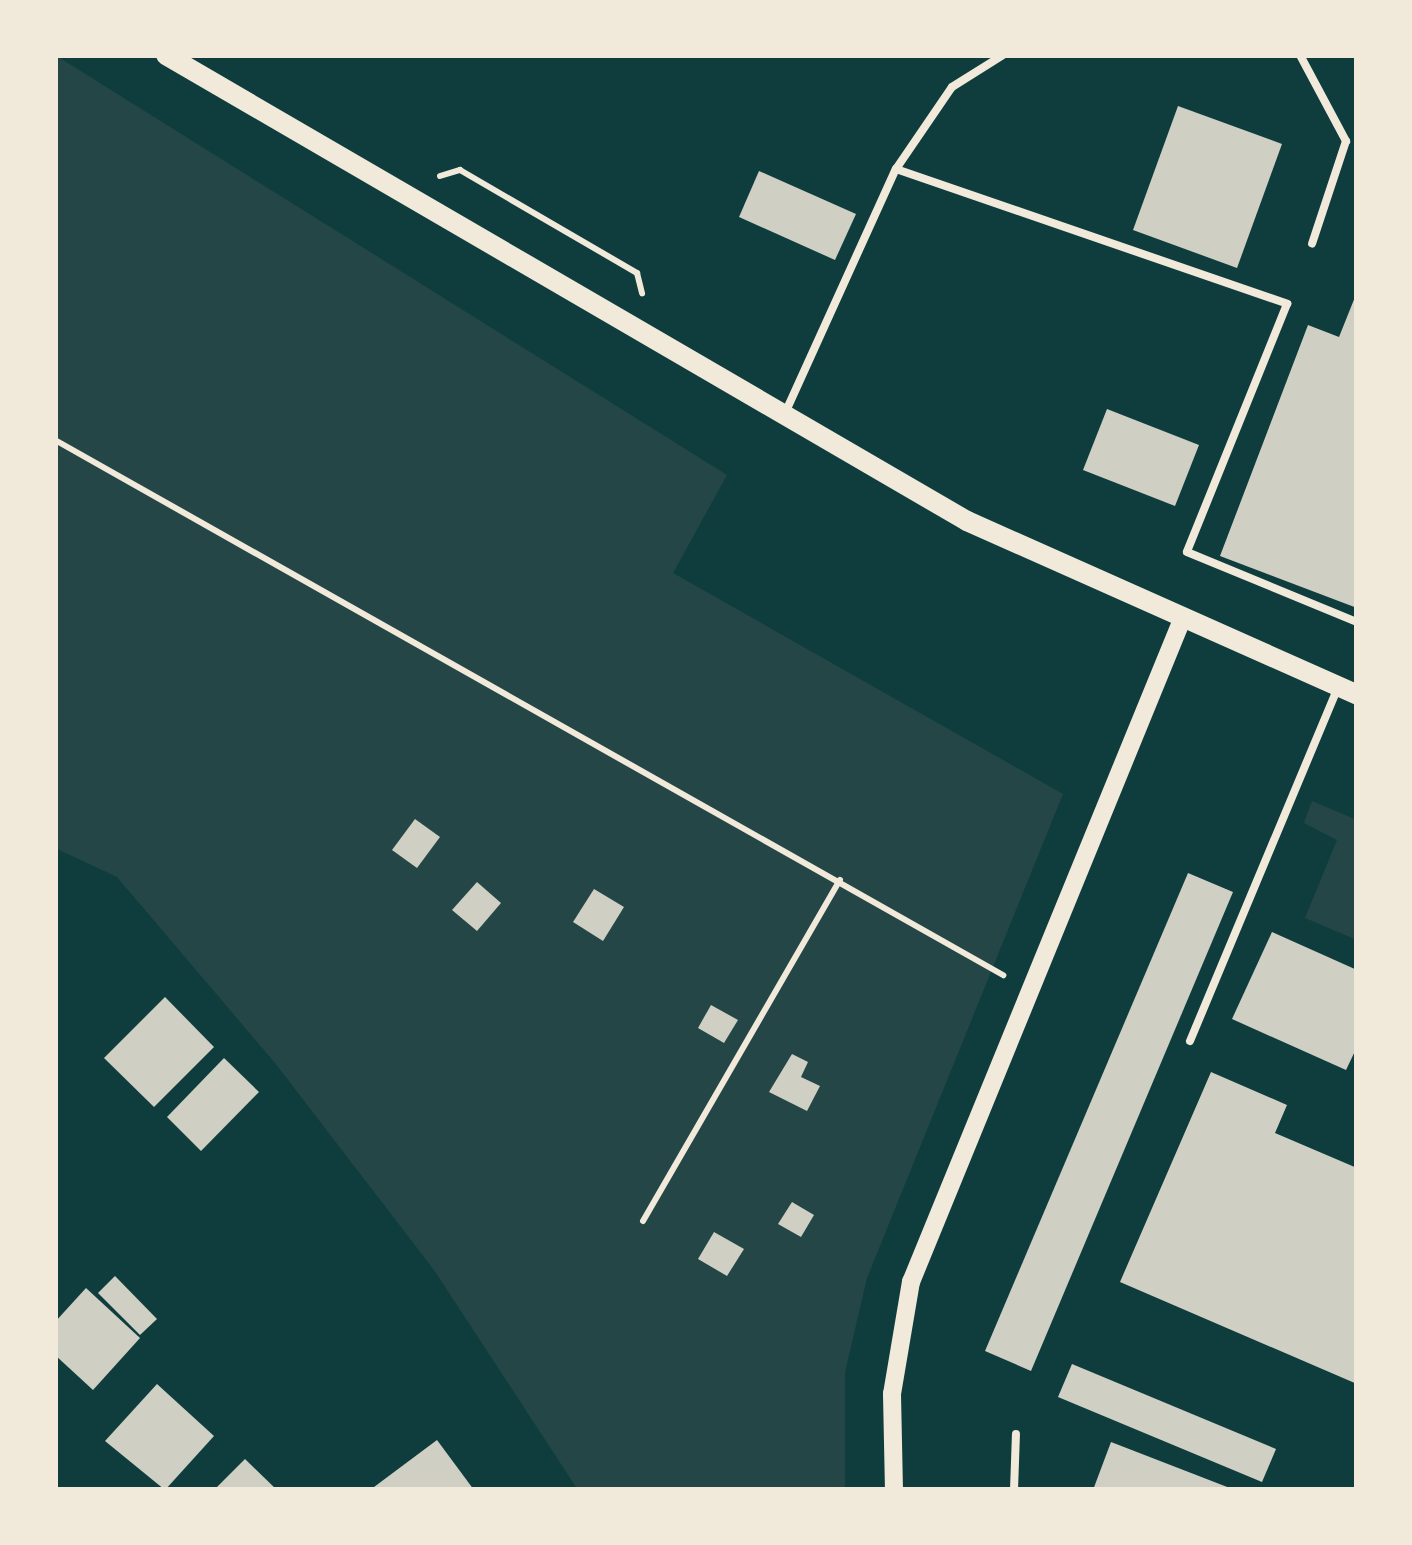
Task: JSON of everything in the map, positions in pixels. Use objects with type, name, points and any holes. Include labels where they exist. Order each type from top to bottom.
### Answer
[{"type":"main road","points":[[166,55],[782,419],[967,522],[1181,622],[1347,692]]},
{"type":"street","points":[[894,1490],[892,1394],[911,1282],[1181,622]]},
{"type":"lane","points":[[782,419],[896,169],[952,88],[1003,55]]},
{"type":"lane","points":[[1300,55],[1346,140],[1312,244]]},
{"type":"lane","points":[[896,169],[1287,304],[1187,552],[1357,622]]},
{"type":"lane","points":[[1190,1041],[1347,692]]},
{"type":"lane","points":[[1014,1490],[1016,1434]]},
{"type":"path","points":[[55,440],[840,880],[1030,991]]},
{"type":"path","points":[[643,1221],[840,880]]},
{"type":"shaded area","points":[[55,55],[727,475],[673,573],[1063,794],[867,1278],[845,1372],[845,1490],[578,1490],[434,1270],[275,1063],[117,877],[55,848]]},
{"type":"shaded area","points":[[1312,801],[1357,820],[1357,940],[1305,918],[1337,840],[1304,823]]},
{"type":"building","points":[[1178,106],[1282,144],[1237,268],[1133,230]]},
{"type":"building","points":[[759,171],[856,214],[835,260],[739,217]]},
{"type":"building","points":[[1357,292],[1357,608],[1220,556],[1308,325],[1339,337]]},
{"type":"building","points":[[1107,409],[1199,445],[1175,506],[1083,470]]},
{"type":"building","points":[[415,819],[440,837],[417,868],[392,850]]},
{"type":"building","points":[[1188,873],[1233,892],[1031,1371],[985,1351]]},
{"type":"building","points":[[477,882],[501,903],[477,931],[452,910]]},
{"type":"building","points":[[594,889],[624,907],[603,941],[573,922]]},
{"type":"building","points":[[1272,932],[1357,970],[1357,1047],[1346,1070],[1232,1019]]},
{"type":"building","points":[[165,997],[214,1047],[154,1107],[104,1058]]},
{"type":"building","points":[[711,1005],[738,1020],[724,1043],[698,1028]]},
{"type":"building","points":[[792,1054],[808,1062],[801,1077],[820,1086],[807,1111],[769,1092]]},
{"type":"building","points":[[224,1058],[259,1092],[201,1151],[167,1117]]},
{"type":"building","points":[[1211,1072],[1287,1105],[1275,1133],[1357,1168],[1357,1384],[1120,1282]]},
{"type":"building","points":[[792,1202],[814,1215],[801,1237],[778,1224]]},
{"type":"building","points":[[714,1232],[744,1249],[727,1276],[698,1259]]},
{"type":"building","points":[[115,1276],[157,1319],[140,1335],[98,1293]]},
{"type":"building","points":[[86,1288],[140,1338],[93,1390],[55,1355],[55,1322]]},
{"type":"building","points":[[1072,1364],[1276,1449],[1262,1482],[1058,1397]]},
{"type":"building","points":[[157,1384],[214,1436],[165,1490],[105,1441]]},
{"type":"building","points":[[437,1440],[474,1490],[370,1490]]},
{"type":"building","points":[[1111,1442],[1235,1490],[1093,1490]]},
{"type":"building","points":[[245,1459],[277,1490],[214,1490]]}]
